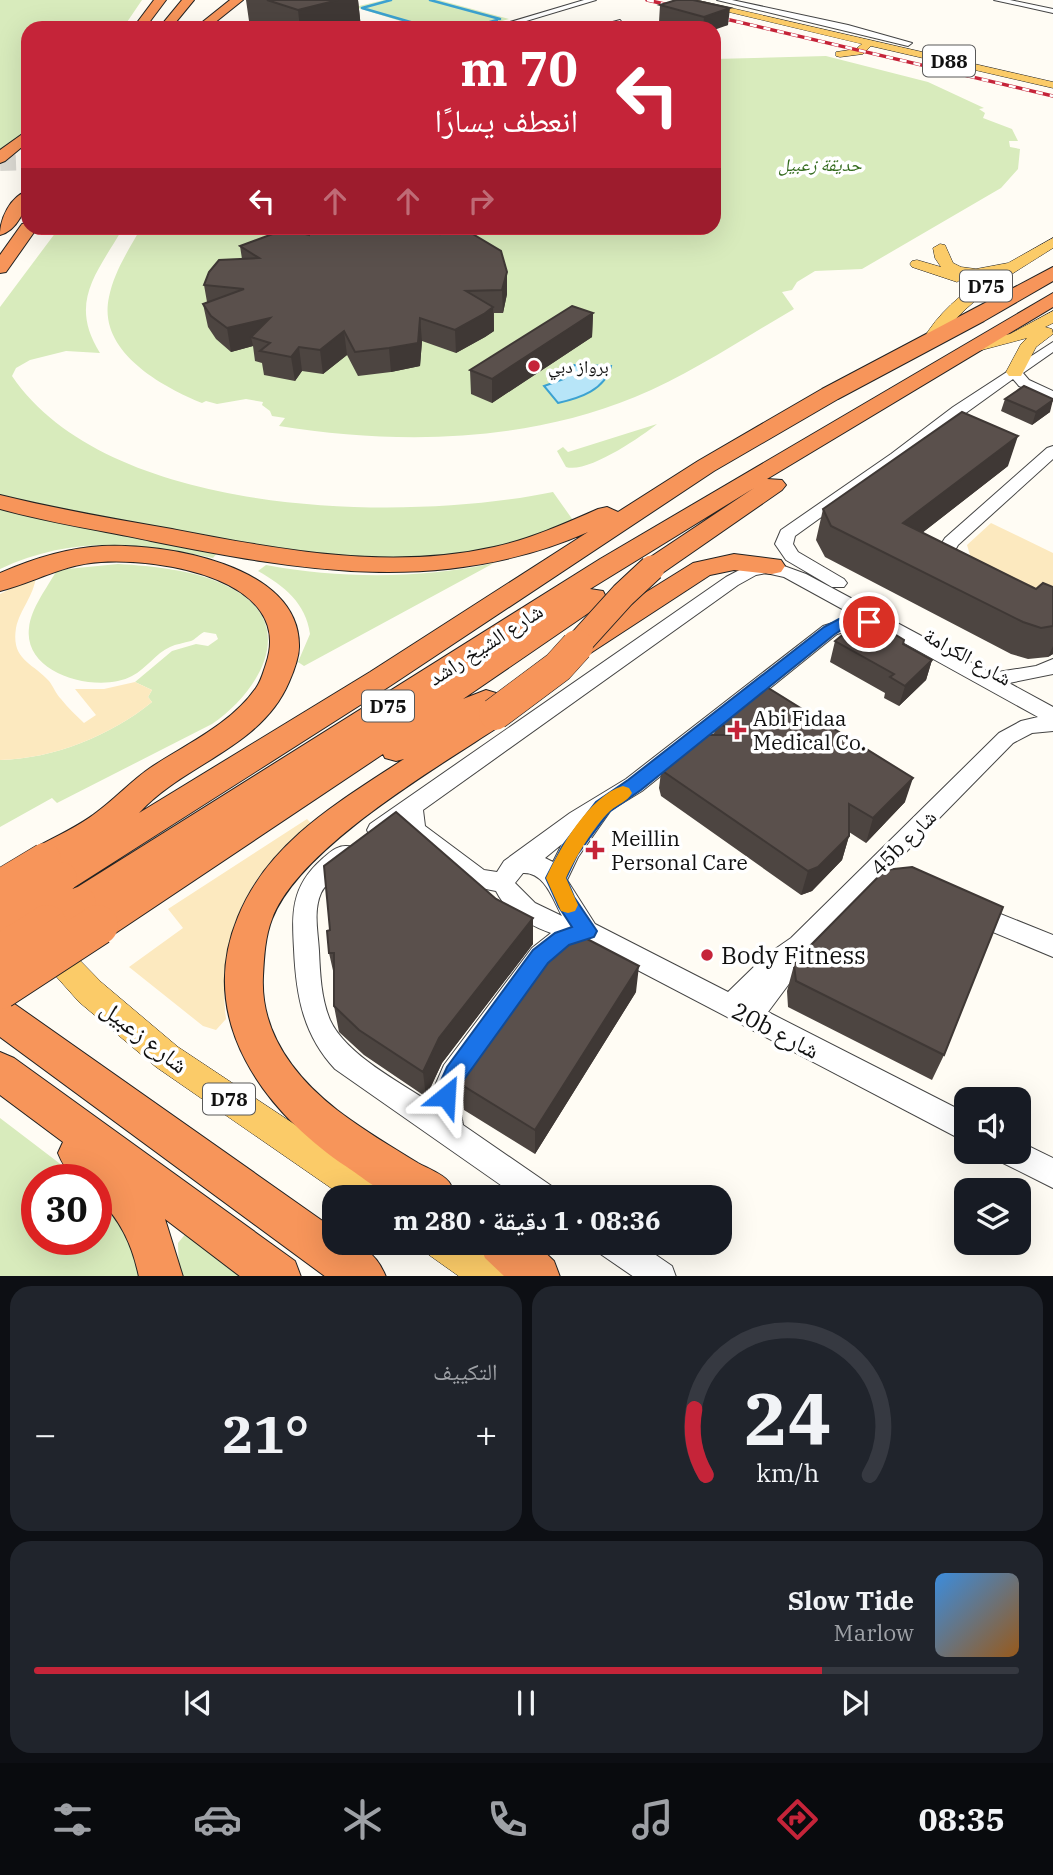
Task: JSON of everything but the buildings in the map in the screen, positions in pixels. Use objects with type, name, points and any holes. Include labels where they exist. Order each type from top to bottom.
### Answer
[{"type":"highway","points":[[140,21],[153,0]]},
{"type":"highway","points":[[142,21],[160,0]]},
{"type":"highway","points":[[154,21],[169,0]]},
{"type":"highway","points":[[171,21],[188,0]]},
{"type":"highway","points":[[178,21],[195,0]]},
{"type":"highway","points":[[201,21],[237,0]]},
{"type":"highway","points":[[0,142],[21,125]]},
{"type":"highway","points":[[0,158],[21,140]]},
{"type":"highway","points":[[0,203],[21,184]]},
{"type":"highway","points":[[0,230],[21,204]]},
{"type":"highway","points":[[0,268],[23,235]]},
{"type":"highway","name":"شارع الشيخ راشد","points":[[486,611],[680,483],[818,401],[977,317],[1053,273]]},
{"type":"highway","name":"شارع الشيخ راشد","points":[[0,955],[71,891],[1053,299]]},
{"type":"highway","points":[[416,1185],[325,1124],[292,1097],[278,1081],[256,1042],[244,986],[246,953],[257,912],[267,894],[292,859],[307,844],[353,809],[495,714],[558,667],[622,595],[652,568],[796,469],[818,451],[844,423]]},
{"type":"highway","points":[[0,502],[279,558],[331,565],[384,567],[460,561],[531,546],[577,528],[645,493],[680,483]]},
{"type":"highway","points":[[265,815],[590,599],[660,546],[698,511]]},
{"type":"highway","points":[[0,583],[28,570],[65,559],[103,554],[139,554],[200,565],[231,574],[256,588],[277,613],[284,633],[284,657],[275,683],[266,696],[229,733],[152,784],[108,822],[71,891],[0,989]]},
{"type":"highway","points":[[1,896],[71,891],[319,792],[538,672],[624,620],[693,573],[712,565],[734,562],[772,566]]},
{"type":"highway","points":[[108,822],[375,664],[430,635],[486,611]]},
{"type":"highway","points":[[71,891],[486,611]]},
{"type":"highway","points":[[0,1015],[365,1276]]},
{"type":"highway","points":[[0,1071],[279,1276]]},
{"type":"highway","points":[[0,1091],[123,1190],[148,1227],[161,1276]]},
{"type":"highway","points":[[515,1255],[538,1276]]},
{"type":"main road","name":"D88","points":[[684,0],[755,12]]},
{"type":"main road","name":"D88","points":[[706,0],[848,36],[1053,82]]},
{"type":"main road","points":[[755,12],[908,43],[1053,82]]},
{"type":"main road","points":[[755,12],[866,46],[1053,82]]},
{"type":"main road","points":[[840,54],[859,52],[866,46]]},
{"type":"main road","points":[[873,57],[896,53]]},
{"type":"main road","name":"شارع الشيخ راشد","points":[[930,341],[940,323],[963,301],[1053,242]]},
{"type":"main road","points":[[940,248],[946,263],[965,273]]},
{"type":"main road","points":[[921,262],[965,273],[989,274],[1018,265]]},
{"type":"main road","points":[[921,262],[965,282],[969,290],[963,301]]},
{"type":"main road","name":"شارع الشيخ راشد","points":[[978,346],[1015,338],[1053,316]]},
{"type":"main road","points":[[1015,372],[1029,344],[1053,328]]},
{"type":"main road","name":"شارع زعبيل","points":[[1,896],[90,992],[137,1033],[167,1057],[356,1185]]},
{"type":"main road","points":[[461,1255],[492,1276]]},
{"type":"street","points":[[518,21],[592,0]]},
{"type":"street","points":[[721,0],[755,12],[779,6],[908,43]]},
{"type":"street","points":[[998,0],[1053,10]]},
{"type":"street","points":[[1011,0],[1053,10]]},
{"type":"street","points":[[1053,346],[1015,372],[1024,383],[1053,396]]},
{"type":"street","name":"شارع الكرامة","points":[[1015,372],[791,529],[784,539],[787,551],[807,566],[1006,684],[1053,716]]},
{"type":"street","points":[[974,575],[949,563],[944,554],[951,542],[1053,451]]},
{"type":"street","points":[[526,1185],[334,1051],[318,1029],[311,1004],[304,913],[310,889],[326,869],[412,806],[732,581],[754,570],[772,566]]},
{"type":"street","name":"شارع الكرامة","points":[[772,566],[1006,684],[1053,701]]},
{"type":"street","points":[[412,806],[411,820],[417,832],[479,879],[503,882],[512,868],[578,819],[602,807],[839,625],[853,622],[884,624]]},
{"type":"street","points":[[1006,738],[1013,721],[1006,684],[1053,666]]},
{"type":"street","name":"45b شارع","points":[[741,1011],[800,946],[894,867],[1006,738],[1028,726],[1053,723]]},
{"type":"street","points":[[556,878],[570,850],[602,807]]},
{"type":"street","points":[[451,1132],[444,1108],[454,1074],[541,957],[562,939],[586,931],[566,902],[551,872],[536,864],[520,864]]},
{"type":"street","name":"20b شارع","points":[[503,882],[521,906],[567,927],[586,931],[954,1122]]},
{"type":"street","points":[[956,902],[1053,946]]},
{"type":"street","points":[[1031,1162],[1053,1174]]},
{"type":"street","points":[[630,1255],[661,1276]]},
{"type":"green space","points":[[0,0],[142,0],[128,21],[21,21],[21,136],[0,150]]},
{"type":"green space","points":[[384,0],[439,0],[509,19],[400,21],[355,7]]},
{"type":"green space","name":"حديقة زعبيل","points":[[826,56],[928,82],[984,108],[979,109],[985,113],[983,118],[1012,129],[1018,141],[1009,141],[1010,147],[1020,149],[1018,169],[1001,188],[862,269],[815,271],[797,282],[792,290],[782,292],[794,309],[696,367],[635,397],[548,424],[459,436],[414,437],[369,436],[279,426],[285,418],[272,416],[262,405],[263,402],[246,399],[217,404],[206,401],[202,403],[168,387],[136,364],[122,350],[113,334],[108,316],[111,288],[137,235],[721,235],[721,59]]},
{"type":"green space","points":[[54,235],[119,235],[96,274],[86,303],[86,318],[100,353],[66,351],[30,360],[16,368],[12,376],[57,423],[116,458],[186,483],[262,499],[341,506],[419,507],[491,502],[553,492],[575,523],[486,552],[403,561],[292,556],[0,497],[0,307]]},
{"type":"green space","points":[[657,424],[613,453],[587,465],[566,467],[557,451],[563,447],[568,452]]},
{"type":"green space","points":[[0,508],[218,552],[213,558],[131,546],[79,547],[27,558],[0,569]]},
{"type":"green space","points":[[494,563],[304,666],[298,662],[310,634],[304,613],[285,589],[258,571],[266,565],[323,573],[380,575],[437,572]]},
{"type":"green space","points":[[118,564],[189,573],[229,587],[251,602],[263,619],[268,637],[266,657],[245,694],[212,724],[57,803],[52,798],[0,827],[0,760],[20,759],[61,750],[119,725],[152,702],[148,697],[152,690],[135,682],[172,651],[196,644],[208,646],[218,639],[216,634],[204,632],[191,641],[165,650],[137,673],[118,681],[83,681],[50,669],[38,658],[30,644],[29,628],[36,606],[57,570]]},
{"type":"green space","points":[[0,1118],[60,1164],[21,1164],[21,1255],[112,1255],[112,1213],[133,1253],[139,1276],[0,1276]]},
{"type":"green space","points":[[187,1232],[260,1276],[179,1276],[178,1243]]},
{"type":"sand","points":[[991,523],[1053,553],[1053,598],[978,563],[970,555],[967,545]]},
{"type":"sand","points":[[36,576],[33,590],[16,628],[15,639],[20,654],[49,681],[66,705],[84,723],[96,715],[75,689],[104,689],[135,682],[152,690],[148,697],[152,702],[119,725],[81,743],[40,755],[0,760],[0,594]]},
{"type":"sand","points":[[307,819],[312,824],[269,863],[240,909],[231,934],[226,961],[226,1019],[216,1030],[203,1026],[129,967],[183,928],[168,909]]},
{"type":"water","points":[[574,365],[611,366],[603,381],[590,392],[558,403],[544,386],[564,379]]},
{"type":"waterway","points":[[391,0],[362,8],[407,21]]},
{"type":"waterway","points":[[430,0],[500,19]]},
{"type":"tunnel","points":[[0,163],[21,162]]},
{"type":"railway","points":[[647,0],[682,8]]},
{"type":"railway","points":[[709,15],[1053,96]]},
{"type":"slow traffic","points":[[568,905],[556,878],[565,859],[602,807],[623,793]]},
{"type":"place","name":"برواز دبي","points":[[534,366]]},
{"type":"place","name":"Abi Fidaa Medical Co.","points":[[737,730]]},
{"type":"place","name":"Meillin Personal Care","points":[[595,850]]},
{"type":"place","name":"Body Fitness","points":[[707,955]]},
{"type":"route","points":[[446,1096],[454,1074],[541,957],[562,939],[586,931],[566,902],[556,878],[570,850],[602,807],[634,785],[830,630],[853,622],[869,622]]}]
